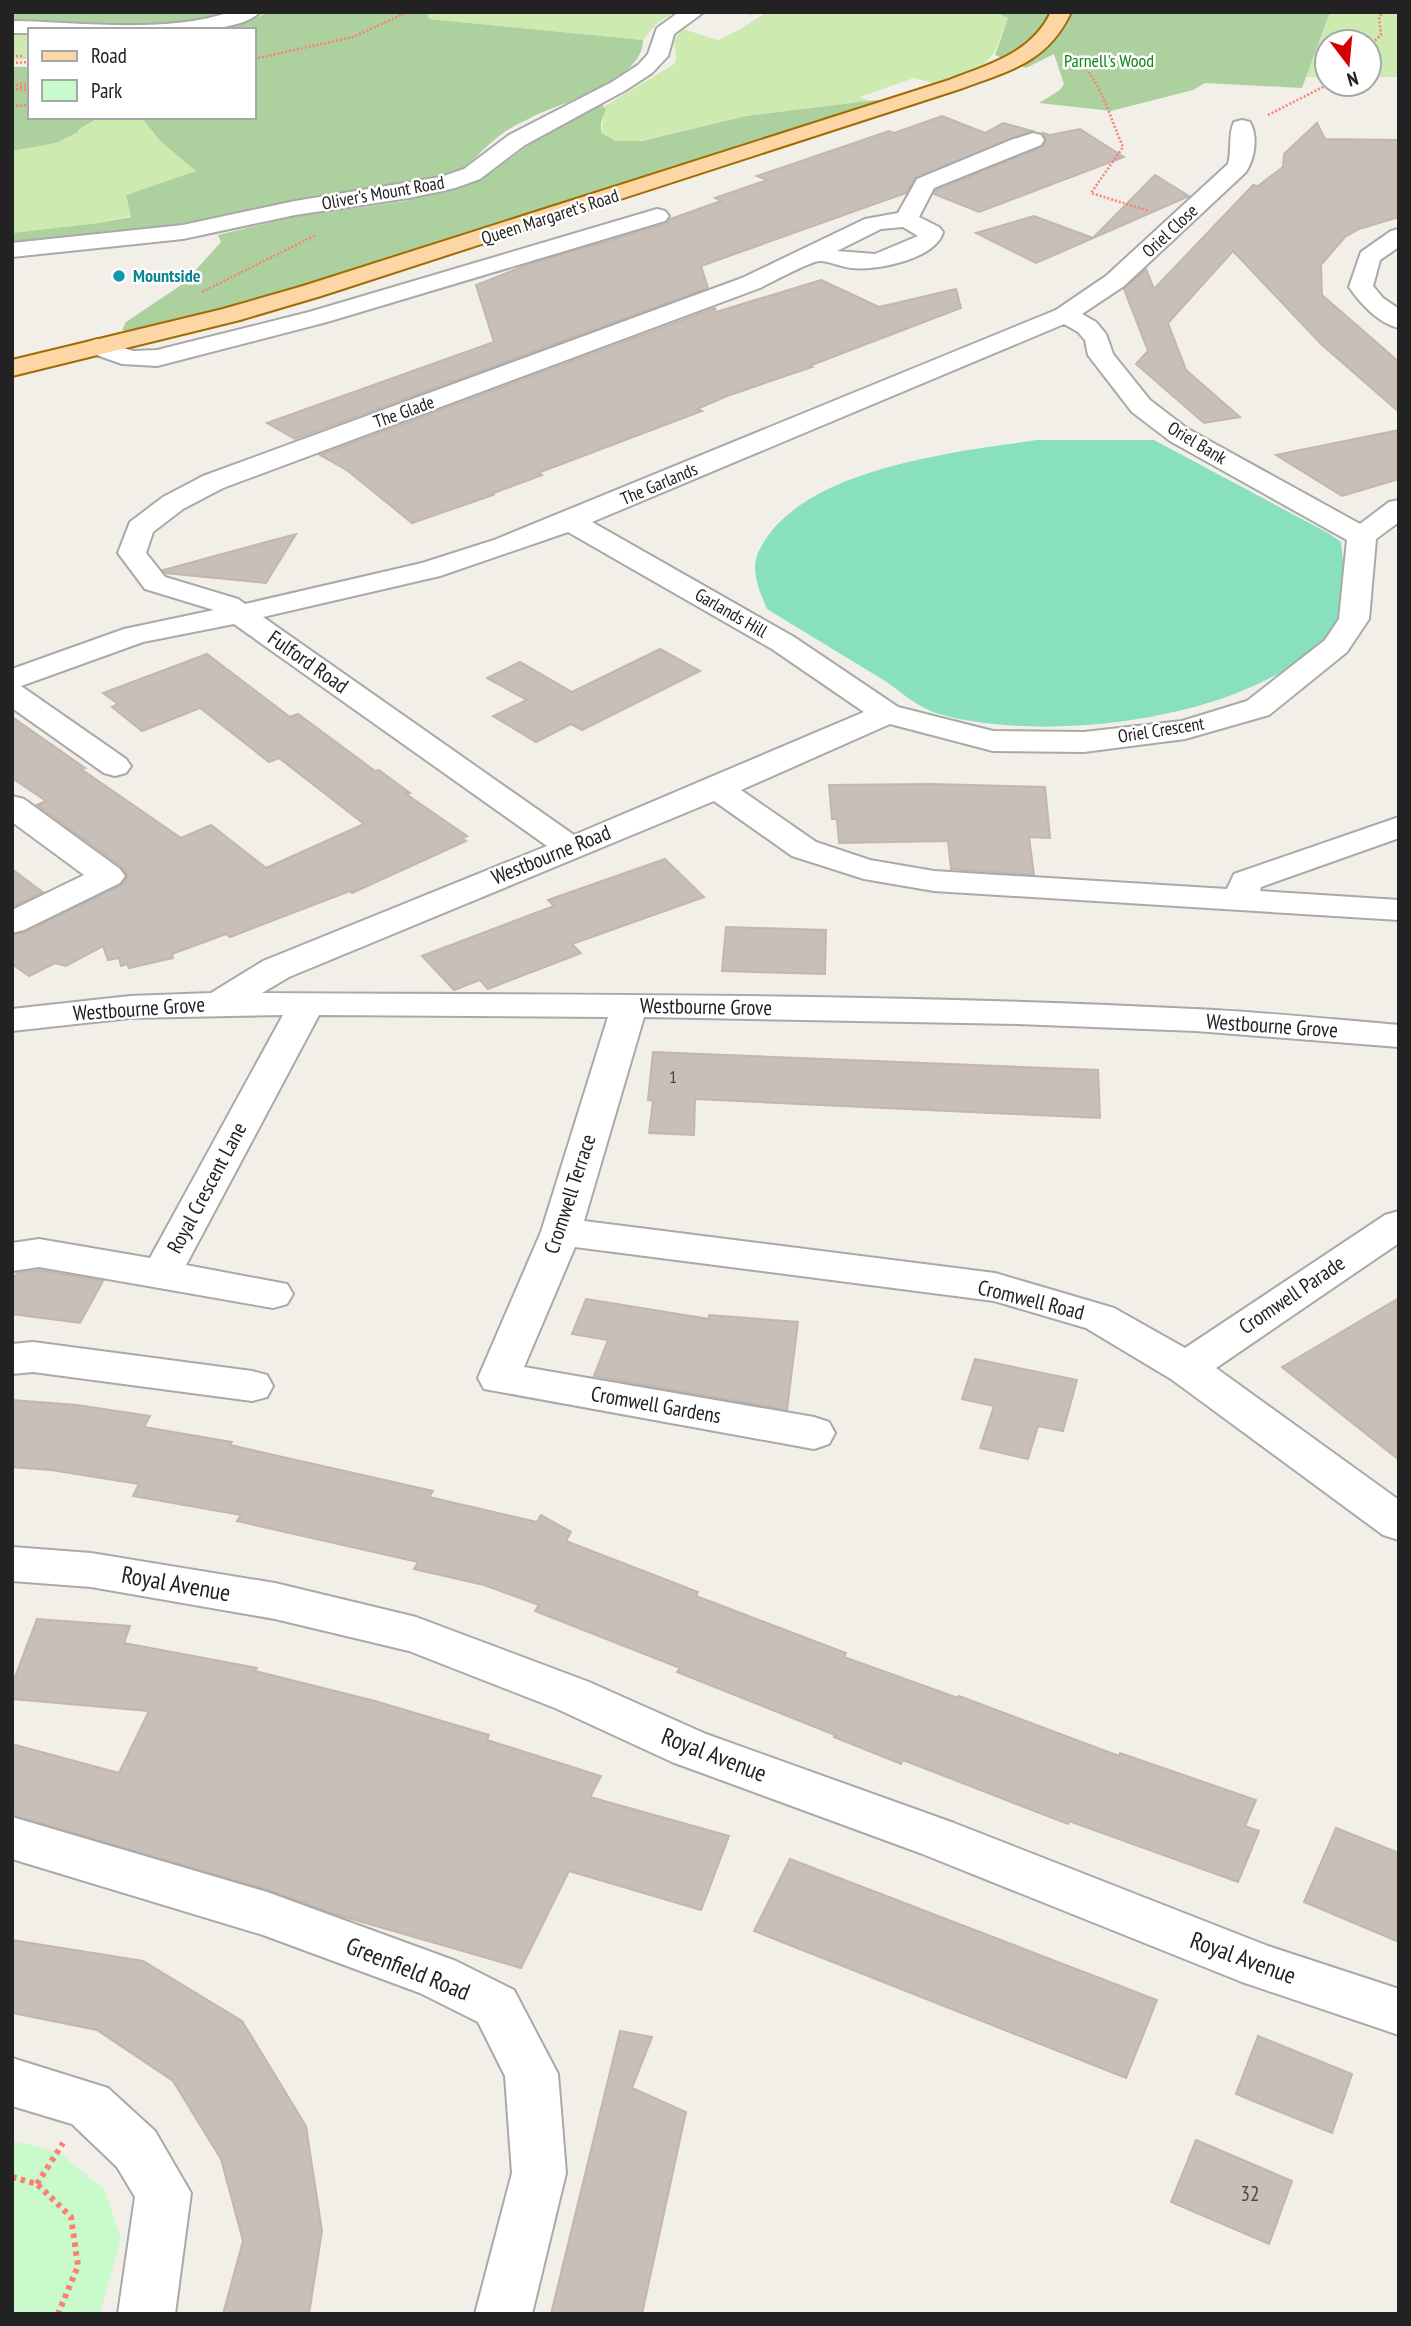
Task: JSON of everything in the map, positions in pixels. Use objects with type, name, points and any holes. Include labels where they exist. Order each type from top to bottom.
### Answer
[{"type":"main road","name":"Queen Margaret's Road","points":[[12,368],[231,315],[410,262],[956,84],[1007,64],[1038,47],[1053,29],[1061,12]]},
{"type":"street","points":[[12,27],[186,26],[228,20],[250,12]]},
{"type":"street","name":"Oliver's Mount Road","points":[[12,250],[183,232],[295,208],[447,183],[472,174],[517,140],[619,86],[653,63],[661,50],[664,32],[694,12]]},
{"type":"street","name":"Oriel Close","points":[[1065,315],[1115,281],[1238,167],[1243,152],[1242,127]]},
{"type":"street","points":[[818,252],[846,263],[876,262],[929,240],[931,232],[906,220],[925,184],[976,164],[995,152],[1033,140]]},
{"type":"street","points":[[97,347],[131,359],[157,358],[318,317],[657,216]]},
{"type":"street","name":"The Glade","points":[[155,583],[132,553],[140,528],[173,503],[213,482],[751,283],[818,252],[864,226],[906,220]]},
{"type":"street","points":[[1399,236],[1369,257],[1361,287],[1374,303],[1399,321]]},
{"type":"street","name":"The Garlands","points":[[239,614],[430,570],[570,522],[1065,315]]},
{"type":"street","name":"Oriel Bank","points":[[1065,315],[1087,327],[1097,339],[1101,355],[1141,406],[1179,435],[1362,537]]},
{"type":"street","points":[[1362,537],[1399,508]]},
{"type":"street","name":"Garlands Hill","points":[[570,522],[783,643],[887,714]]},
{"type":"street","name":"Oriel Crescent","points":[[887,714],[993,741],[1084,742],[1185,730],[1258,708],[1336,646],[1354,619],[1362,537]]},
{"type":"street","points":[[135,635],[156,596],[155,583],[228,605],[239,614]]},
{"type":"street","points":[[12,678],[135,635],[239,614]]},
{"type":"street","name":"Fulford Road","points":[[239,614],[570,847]]},
{"type":"street","points":[[12,693],[115,766]]},
{"type":"street","name":"Westbourne Road","points":[[219,1004],[276,969],[717,788],[887,714]]},
{"type":"street","points":[[717,788],[804,849],[863,869],[934,881],[1399,910]]},
{"type":"street","points":[[12,806],[108,876],[12,923]]},
{"type":"street","points":[[1240,901],[1246,881],[1399,827]]},
{"type":"street","name":"Westbourne Grove","points":[[12,1020],[130,1007],[219,1004],[629,1006],[1196,1020],[1399,1036]]},
{"type":"street","name":"Royal Crescent Lane","points":[[12,1257],[39,1253],[160,1275],[306,1006]]},
{"type":"street","name":"Cromwell Terrace","points":[[499,1378],[561,1232],[629,1006]]},
{"type":"street","name":"Cromwell Parade","points":[[1186,1367],[1399,1224]]},
{"type":"street","name":"Cromwell Road","points":[[561,1232],[995,1287],[1100,1318],[1186,1367],[1399,1523]]},
{"type":"street","points":[[160,1275],[273,1294]]},
{"type":"street","points":[[12,1359],[33,1357],[252,1386]]},
{"type":"street","name":"Cromwell Gardens","points":[[499,1378],[814,1433]]},
{"type":"street","name":"Royal Avenue","points":[[12,1564],[91,1570],[275,1601],[416,1635],[572,1695],[689,1748],[937,1838],[1260,1966],[1399,2012]]},
{"type":"street","name":"Greenfield Road","points":[[12,1838],[268,1914],[438,1977],[496,2007],[531,2074],[539,2173],[503,2314]]},
{"type":"street","points":[[12,2082],[89,2105],[136,2149],[163,2193],[146,2314]]},
{"type":"path","points":[[256,59],[313,48],[361,34],[408,12]]},
{"type":"path","points":[[1038,47],[1069,53],[1080,60],[1096,86],[1123,147],[1091,193],[1180,221]]},
{"type":"path","points":[[1242,127],[1313,92]]},
{"type":"path","points":[[199,293],[323,232]]},
{"type":"path","points":[[12,2177],[37,2184],[71,2217],[78,2266],[58,2314]]},
{"type":"green space","points":[[12,12],[270,12],[231,28],[28,28],[28,59],[12,60]]},
{"type":"green space","points":[[12,12],[240,12],[179,23],[161,23],[12,22]]},
{"type":"green space","points":[[270,12],[427,12],[429,19],[643,40],[640,54],[631,66],[617,77],[583,96],[513,127],[467,164],[445,177],[391,189],[282,203],[165,230],[12,246],[12,233],[131,217],[126,195],[196,171],[161,142],[143,119],[256,119],[256,28],[231,28]]},
{"type":"green space","points":[[427,12],[675,12],[656,24],[643,40],[428,19]]},
{"type":"green space","points":[[767,12],[995,12],[1008,18],[994,53],[985,63],[962,74],[932,83],[914,78],[860,97],[870,101],[746,116],[634,142],[611,140],[601,133],[605,106],[674,64],[674,39],[683,29],[718,40]]},
{"type":"green space","name":"Parnell's Wood","points":[[995,12],[1330,12],[1324,28],[1313,28],[1313,58],[1302,88],[1205,83],[1193,90],[1111,111],[1039,103],[1060,90],[1064,84],[1054,54],[1026,68],[995,55],[1008,18]]},
{"type":"green space","points":[[1330,12],[1399,12],[1399,77],[1383,77],[1383,28],[1324,28]]},
{"type":"green space","points":[[1313,58],[1313,77],[1306,77]]},
{"type":"green space","points":[[12,67],[28,67],[28,119],[96,119],[77,133],[56,143],[12,151]]},
{"type":"green space","points":[[882,101],[273,296],[134,332],[122,330],[126,322],[184,283],[221,242],[218,235],[291,217],[405,201],[459,187],[492,172],[542,135],[602,105],[606,109],[601,133],[616,141],[641,141],[746,116]]},
{"type":"green space","points":[[96,119],[143,119],[161,142],[197,171],[126,195],[131,216],[98,223],[12,233],[12,151],[56,143],[76,134],[78,129]]},
{"type":"green space","points":[[1037,440],[1154,440],[1328,533],[1341,542],[1345,590],[1341,616],[1327,636],[1310,652],[1274,676],[1231,695],[1183,710],[1132,720],[1080,726],[1029,726],[981,723],[932,712],[767,609],[755,574],[758,553],[778,524],[806,501],[842,483],[881,469],[965,451]]},
{"type":"green space","points":[[12,2141],[57,2151],[104,2189],[121,2238],[100,2314],[12,2314]]},
{"type":"building","points":[[942,116],[985,133],[1003,123],[1032,131],[916,177],[906,193],[701,266],[708,288],[295,439],[267,423],[494,342],[476,285],[532,263],[666,224],[670,219],[721,201],[715,198],[767,180],[757,176]]},
{"type":"building","points":[[1317,123],[1325,139],[1399,140],[1399,217],[1359,229],[1345,237],[1321,265],[1322,295],[1399,362],[1399,412],[1321,344],[1233,251],[1168,323],[1186,370],[1240,417],[1204,423],[1136,364],[1148,351],[1124,289],[1146,269],[1154,289],[1253,185],[1258,186],[1283,167],[1284,154]]},
{"type":"building","points":[[1080,129],[1124,157],[979,212],[934,194],[936,190],[1042,147],[1046,141],[1043,133],[1050,135]]},
{"type":"building","points":[[1155,175],[1189,196],[1036,263],[976,233],[1034,216],[1093,238]]},
{"type":"building","points":[[821,280],[879,307],[956,289],[961,308],[809,366],[812,367],[727,396],[697,409],[702,411],[538,473],[542,475],[491,494],[493,495],[412,523],[348,471],[320,455],[715,308],[716,312]]},
{"type":"building","points":[[1399,430],[1399,479],[1342,496],[1276,455]]},
{"type":"building","points":[[296,534],[266,583],[165,573],[163,570]]},
{"type":"building","points":[[660,649],[700,671],[582,730],[571,724],[536,742],[493,716],[527,700],[487,678],[520,662],[572,692]]},
{"type":"building","points":[[207,654],[290,717],[298,714],[375,771],[379,770],[410,793],[406,794],[467,836],[462,838],[466,841],[352,893],[350,891],[230,937],[226,934],[172,954],[173,958],[129,968],[127,964],[121,966],[119,958],[108,960],[103,946],[66,966],[55,963],[29,976],[12,964],[12,935],[25,932],[121,885],[128,876],[122,867],[37,805],[46,801],[12,778],[12,717],[85,768],[81,769],[181,838],[211,825],[266,868],[364,824],[279,758],[269,762],[200,708],[142,731],[112,707],[118,704],[103,693]]},
{"type":"building","points":[[829,785],[1045,787],[1050,838],[1029,837],[1034,875],[951,869],[948,841],[839,843],[837,819],[832,819]]},
{"type":"building","points":[[665,859],[704,897],[572,944],[581,953],[488,989],[480,980],[454,990],[422,956],[554,906],[548,900]]},
{"type":"building","points":[[12,869],[37,888],[43,892],[12,907]]},
{"type":"building","points":[[726,927],[826,930],[825,974],[722,971]]},
{"type":"building","points":[[653,1052],[1098,1070],[1100,1118],[695,1099],[694,1135],[649,1133],[653,1101],[648,1100]]},
{"type":"building","points":[[39,1270],[103,1281],[80,1323],[12,1314],[12,1281],[17,1273]]},
{"type":"building","points":[[1399,1298],[1399,1460],[1282,1367]]},
{"type":"building","points":[[586,1299],[709,1319],[709,1315],[798,1322],[787,1410],[594,1376],[608,1340],[572,1334]]},
{"type":"building","points":[[975,1359],[1077,1380],[1063,1431],[1038,1426],[1028,1459],[980,1448],[994,1406],[962,1399]]},
{"type":"building","points":[[12,1400],[77,1405],[150,1416],[144,1427],[232,1442],[230,1445],[433,1491],[429,1497],[537,1522],[541,1515],[571,1532],[566,1541],[698,1592],[696,1596],[846,1653],[844,1657],[958,1698],[959,1696],[1119,1756],[1120,1753],[1256,1800],[1245,1826],[1259,1831],[1238,1882],[1069,1821],[1068,1824],[903,1760],[901,1764],[677,1672],[680,1668],[535,1611],[539,1605],[484,1585],[414,1569],[418,1562],[237,1521],[241,1515],[133,1496],[139,1484],[51,1470],[12,1467]]},
{"type":"building","points":[[37,1619],[130,1626],[124,1643],[257,1668],[255,1671],[375,1701],[489,1735],[487,1740],[601,1776],[590,1797],[729,1836],[701,1910],[569,1871],[521,1968],[12,1815],[12,1744],[119,1773],[149,1711],[12,1699],[12,1685]]},
{"type":"building","points":[[1336,1828],[1399,1853],[1399,1942],[1304,1902]]},
{"type":"building","points":[[790,1859],[1157,2000],[1126,2078],[754,1931]]},
{"type":"building","points":[[12,1940],[143,1961],[242,2021],[306,2126],[322,2231],[309,2314],[223,2314],[243,2241],[221,2159],[173,2081],[97,2030],[12,2013]]},
{"type":"building","points":[[620,2031],[652,2037],[632,2088],[686,2112],[642,2314],[551,2314]]},
{"type":"building","points":[[1258,2036],[1352,2074],[1332,2133],[1236,2094]]},
{"type":"building","points":[[1196,2140],[1292,2181],[1269,2244],[1171,2202]]},
{"type":"place","name":"Mountside","points":[[119,276]]}]
